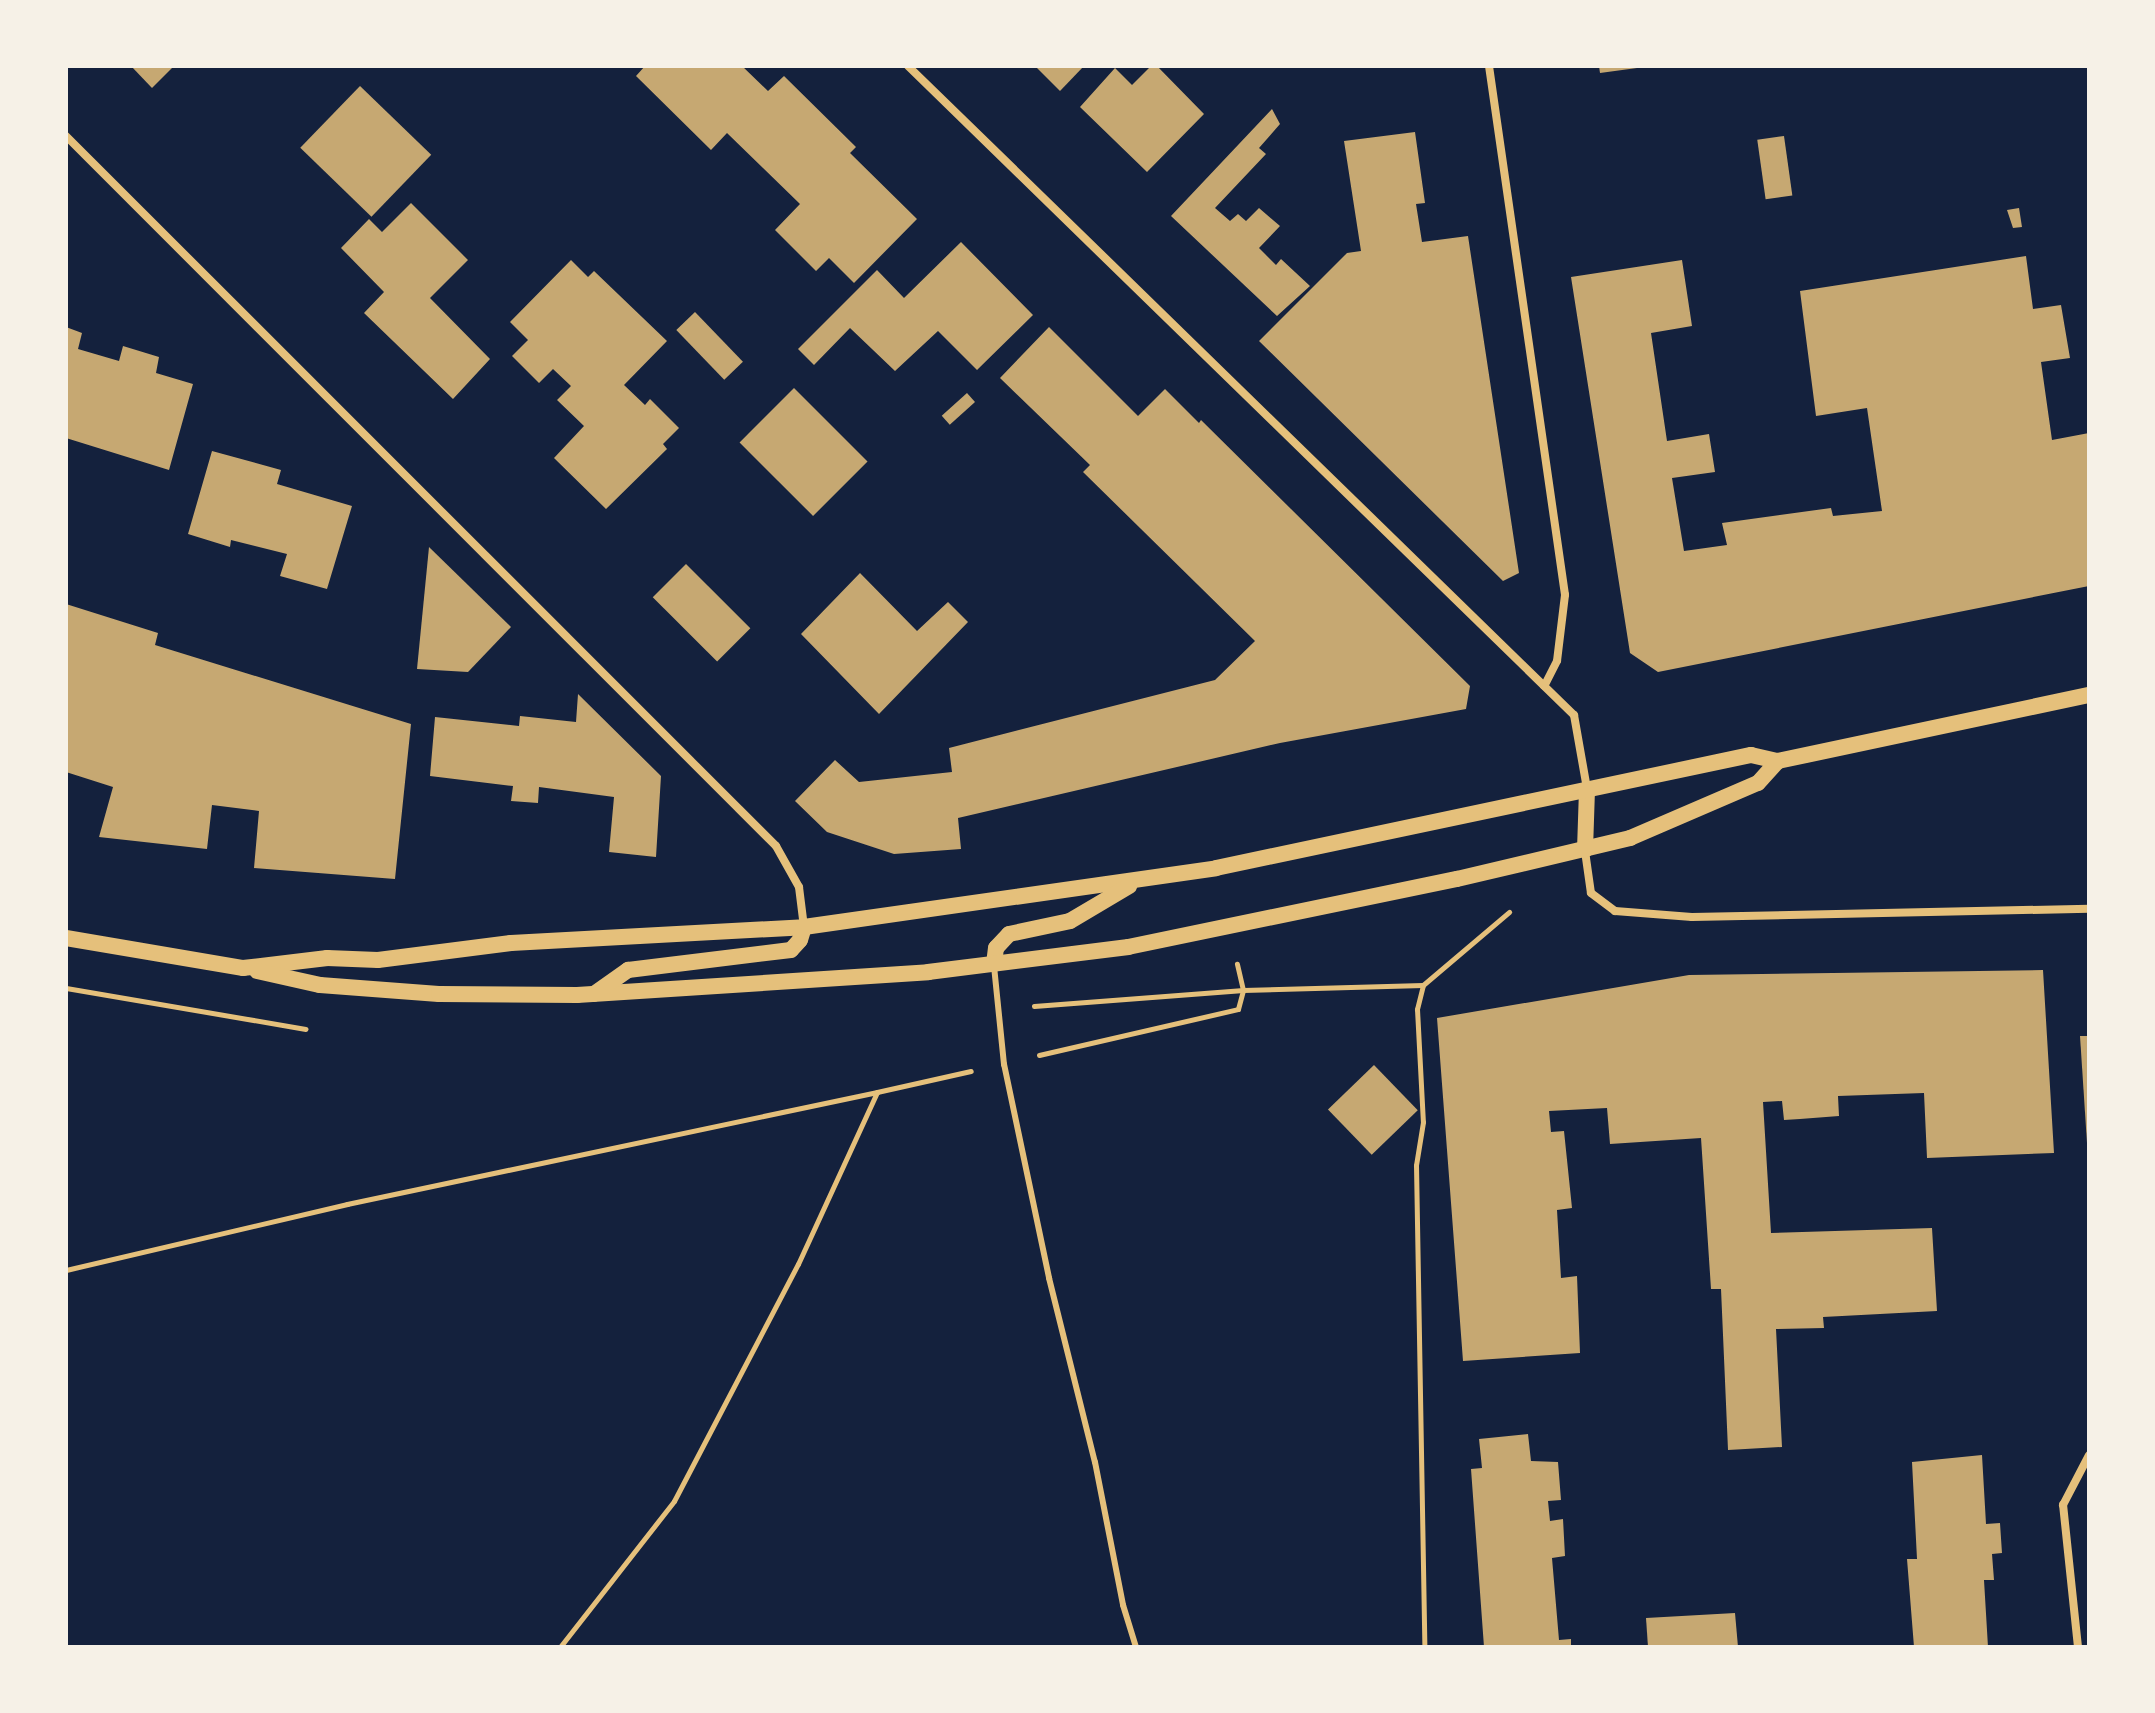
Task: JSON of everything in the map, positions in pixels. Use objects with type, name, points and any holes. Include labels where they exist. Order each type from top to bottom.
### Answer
[{"type":"main road","points":[[243,968],[327,958],[378,960],[511,943],[804,927],[1137,881],[1316,847],[1751,755],[1778,761],[2089,695]]},
{"type":"main road","points":[[66,938],[335,987],[439,994],[593,995],[748,986],[994,964],[1128,947],[1229,928],[1585,850],[1630,838],[1758,783],[1778,761]]},
{"type":"main road","points":[[1585,850],[1587,789]]},
{"type":"main road","points":[[994,964],[996,948],[1009,934],[1070,921],[1137,881]]},
{"type":"main road","points":[[593,995],[628,970],[791,950],[800,940],[804,927]]},
{"type":"street","points":[[908,66],[1574,715],[1587,789]]},
{"type":"street","points":[[1489,66],[1565,595],[1557,661],[1544,686]]},
{"type":"street","points":[[66,136],[776,846],[799,887],[804,927]]},
{"type":"street","points":[[1585,850],[1591,893],[1615,911],[1692,917],[2089,909]]},
{"type":"street","points":[[2078,1647],[2063,1505],[2089,1455]]},
{"type":"lane","points":[[994,964],[1004,1064],[1049,1278],[1095,1462],[1123,1605],[1136,1647]]},
{"type":"path","points":[[66,1270],[378,1198],[1004,1064],[1238,1009],[1243,990],[1229,928]]},
{"type":"path","points":[[1423,985],[1417,1009],[1423,1122],[1416,1165],[1424,1647]]},
{"type":"path","points":[[560,1647],[674,1501],[798,1264],[877,1092]]},
{"type":"building","points":[[131,66],[174,66],[152,88]]},
{"type":"building","points":[[645,66],[742,66],[768,91],[784,76],[856,147],[850,153],[917,219],[854,283],[829,258],[816,271],[775,230],[800,204],[727,133],[711,150],[636,76]]},
{"type":"building","points":[[1035,66],[1084,66],[1060,91]]},
{"type":"building","points":[[1151,66],[1157,66],[1204,114],[1147,172],[1080,107],[1115,68],[1132,85]]},
{"type":"building","points":[[1599,66],[1637,66],[1637,68],[1600,73]]},
{"type":"building","points":[[360,86],[431,155],[371,217],[300,148]]},
{"type":"building","points":[[1272,109],[1280,124],[1259,148],[1266,154],[1215,208],[1230,221],[1238,214],[1246,221],[1259,208],[1280,226],[1259,248],[1276,265],[1281,259],[1310,286],[1277,316],[1171,216]]},
{"type":"building","points":[[1415,132],[1425,203],[1416,204],[1422,242],[1468,236],[1519,573],[1503,581],[1259,341],[1347,253],[1361,251],[1344,141]]},
{"type":"building","points":[[1784,136],[1792,195],[1766,199],[1757,140]]},
{"type":"building","points":[[411,203],[468,260],[430,298],[490,359],[453,399],[364,313],[384,292],[341,248],[369,219],[382,232]]},
{"type":"building","points":[[2019,208],[2022,227],[2013,228],[2007,210]]},
{"type":"building","points":[[961,242],[1033,315],[977,370],[938,331],[895,371],[850,328],[814,365],[798,349],[877,270],[904,298]]},
{"type":"building","points":[[2026,256],[2033,309],[2061,305],[2070,358],[2041,362],[2052,440],[2089,433],[2089,586],[1658,672],[1630,653],[1571,277],[1682,260],[1692,326],[1651,333],[1667,441],[1709,434],[1715,472],[1672,478],[1684,551],[1727,545],[1722,523],[1831,508],[1833,516],[1882,511],[1867,408],[1816,416],[1800,291]]},
{"type":"building","points":[[571,260],[588,277],[594,271],[667,341],[624,385],[645,405],[650,399],[679,428],[663,444],[667,449],[606,509],[554,458],[584,426],[557,400],[571,386],[553,369],[539,383],[512,356],[528,340],[510,322]]},
{"type":"building","points":[[695,312],[743,362],[724,380],[676,330]]},
{"type":"building","points":[[66,327],[82,333],[78,349],[119,361],[123,346],[159,357],[156,373],[193,384],[169,470],[66,438]]},
{"type":"building","points":[[1049,327],[1138,416],[1165,389],[1199,423],[1201,420],[1470,686],[1466,709],[1280,743],[958,818],[961,849],[894,854],[827,832],[795,801],[835,760],[859,782],[952,772],[949,748],[1215,680],[1255,641],[1083,472],[1090,465],[1000,378]]},
{"type":"building","points":[[794,388],[868,462],[813,516],[740,442]]},
{"type":"building","points":[[967,393],[975,402],[950,425],[942,416]]},
{"type":"building","points":[[212,451],[281,470],[277,484],[352,506],[327,589],[280,576],[287,554],[231,540],[230,547],[188,534]]},
{"type":"building","points":[[429,547],[511,627],[468,672],[417,669]]},
{"type":"building","points":[[686,564],[750,628],[717,662],[653,597]]},
{"type":"building","points":[[860,573],[917,631],[948,602],[968,622],[879,714],[801,634]]},
{"type":"building","points":[[66,604],[158,633],[155,645],[411,724],[395,879],[254,868],[259,811],[212,805],[207,849],[99,837],[113,787],[66,772]]},
{"type":"building","points":[[578,694],[661,776],[656,857],[609,852],[614,797],[539,787],[538,803],[511,801],[513,786],[430,776],[435,717],[519,726],[520,716],[576,722]]},
{"type":"building","points":[[2043,970],[2054,1153],[1927,1158],[1924,1093],[1838,1096],[1839,1116],[1784,1120],[1782,1101],[1763,1102],[1771,1233],[1932,1228],[1937,1311],[1823,1317],[1824,1328],[1776,1329],[1782,1447],[1728,1450],[1721,1289],[1711,1289],[1701,1138],[1610,1144],[1607,1108],[1549,1111],[1551,1132],[1564,1131],[1572,1208],[1557,1210],[1561,1278],[1577,1276],[1580,1353],[1463,1361],[1437,1018],[1689,975]]},
{"type":"building","points":[[2080,1036],[2089,1036],[2089,1143],[2087,1143]]},
{"type":"building","points":[[1374,1065],[1418,1110],[1372,1155],[1328,1109]]},
{"type":"building","points":[[1528,1434],[1531,1461],[1558,1462],[1561,1500],[1548,1501],[1550,1521],[1563,1519],[1565,1556],[1552,1558],[1559,1640],[1571,1639],[1571,1647],[1484,1647],[1471,1469],[1482,1468],[1479,1439]]},
{"type":"building","points":[[1982,1455],[1986,1524],[2000,1523],[2002,1553],[1992,1554],[1994,1580],[1984,1580],[1988,1647],[1914,1647],[1907,1559],[1917,1559],[1912,1462]]},
{"type":"building","points":[[1735,1613],[1738,1647],[1648,1647],[1646,1618]]}]
